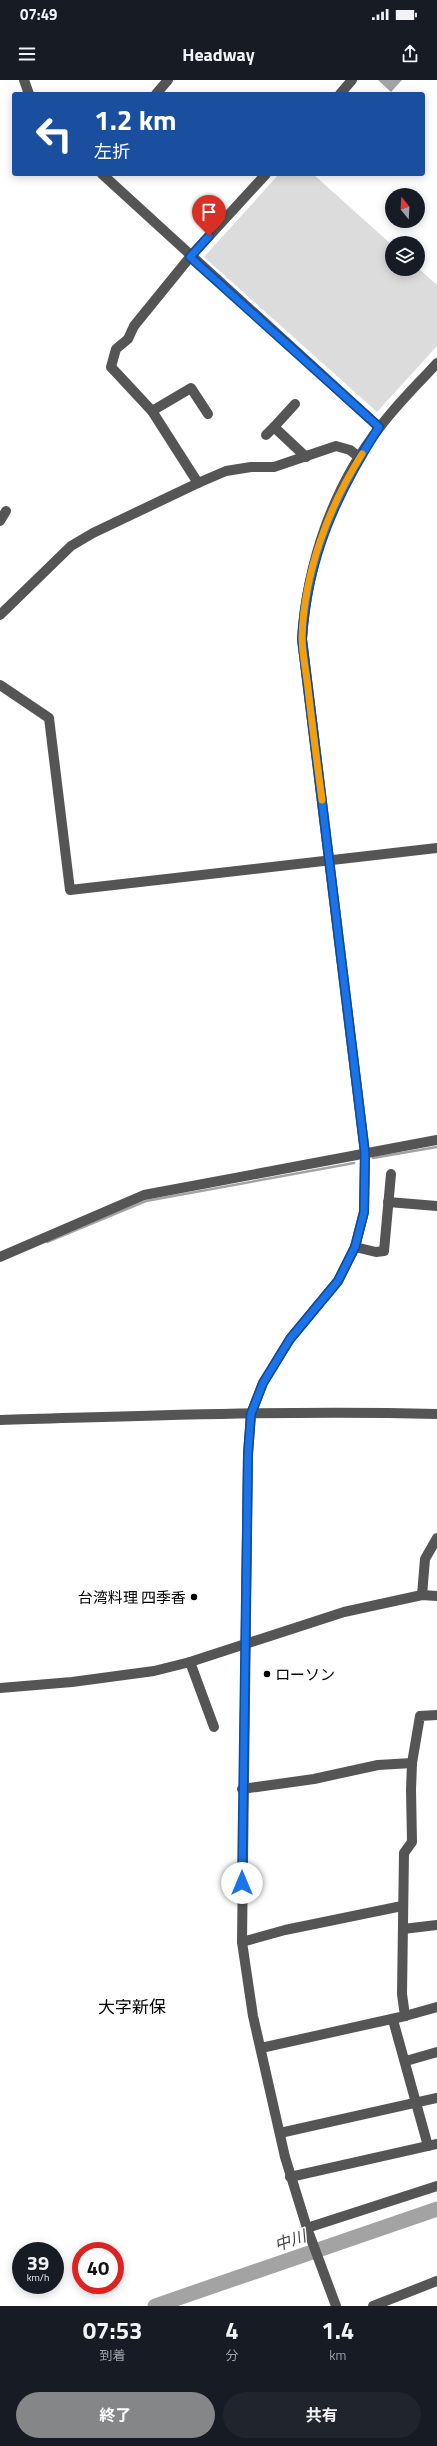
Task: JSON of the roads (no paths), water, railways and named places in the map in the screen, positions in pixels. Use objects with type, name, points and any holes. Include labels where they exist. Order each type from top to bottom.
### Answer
[{"type":"street","points":[[24,80],[28,92]]},
{"type":"street","points":[[158,92],[168,80]]},
{"type":"street","points":[[342,92],[352,80]]},
{"type":"street","points":[[104,176],[190,257],[379,427]]},
{"type":"street","points":[[198,483],[152,411],[112,367],[116,349],[128,339],[134,326],[190,257],[264,176]]},
{"type":"street","points":[[336,2306],[290,2177],[260,2048],[242,1942],[242,1789],[248,1454],[251,1414],[263,1383],[290,1339],[338,1281],[355,1247],[364,1212],[365,1153],[302,639],[304,603],[315,558],[329,518],[346,480],[379,427],[437,363]]},
{"type":"street","points":[[152,411],[191,388],[208,414]]},
{"type":"street","points":[[266,435],[295,404]]},
{"type":"street","points":[[274,427],[306,457]]},
{"type":"street","points":[[1,612],[71,546],[93,533],[198,483],[226,471],[251,466],[274,467],[336,446],[350,450],[360,458]]},
{"type":"street","points":[[0,522],[6,511]]},
{"type":"street","points":[[0,685],[49,718],[70,890],[437,848]]},
{"type":"street","points":[[0,1257],[144,1195],[437,1140]]},
{"type":"street","points":[[355,1247],[376,1252],[384,1251],[391,1174]]},
{"type":"street","points":[[388,1202],[437,1206]]},
{"type":"street","points":[[0,1420],[360,1412],[437,1414]]},
{"type":"street","points":[[422,1595],[425,1559],[437,1538]]},
{"type":"street","points":[[0,1688],[118,1677],[154,1671],[190,1662],[244,1642],[344,1612],[422,1595],[437,1596]]},
{"type":"street","points":[[190,1662],[214,1727]]},
{"type":"street","points":[[404,2016],[402,1994],[402,1906],[404,1853],[412,1842],[410,1790],[412,1764],[420,1716],[437,1715]]},
{"type":"street","points":[[242,1789],[314,1779],[378,1765],[412,1764]]},
{"type":"street","points":[[242,1942],[286,1930],[402,1906]]},
{"type":"street","points":[[403,1930],[437,1925]]},
{"type":"street","points":[[260,2048],[356,2026],[393,2020],[437,2007]]},
{"type":"street","points":[[290,2177],[432,2145],[416,2103],[406,2061],[393,2020]]},
{"type":"street","points":[[406,2061],[437,2052]]},
{"type":"street","points":[[280,2133],[437,2098]]},
{"type":"street","points":[[308,2228],[437,2186]]},
{"type":"street","points":[[372,2306],[437,2281]]},
{"type":"waterway","points":[[373,1158],[437,1147]]},
{"type":"waterway","points":[[47,1242],[146,1201],[354,1163]]},
{"type":"waterway","name":"中川","points":[[155,2306],[437,2209]]},
{"type":"place","name":"台湾料理 四季香","points":[[194,1597]]},
{"type":"place","name":"ローソン","points":[[267,1674]]},
{"type":"district","name":"大字新保","points":[[132,2007]]}]
